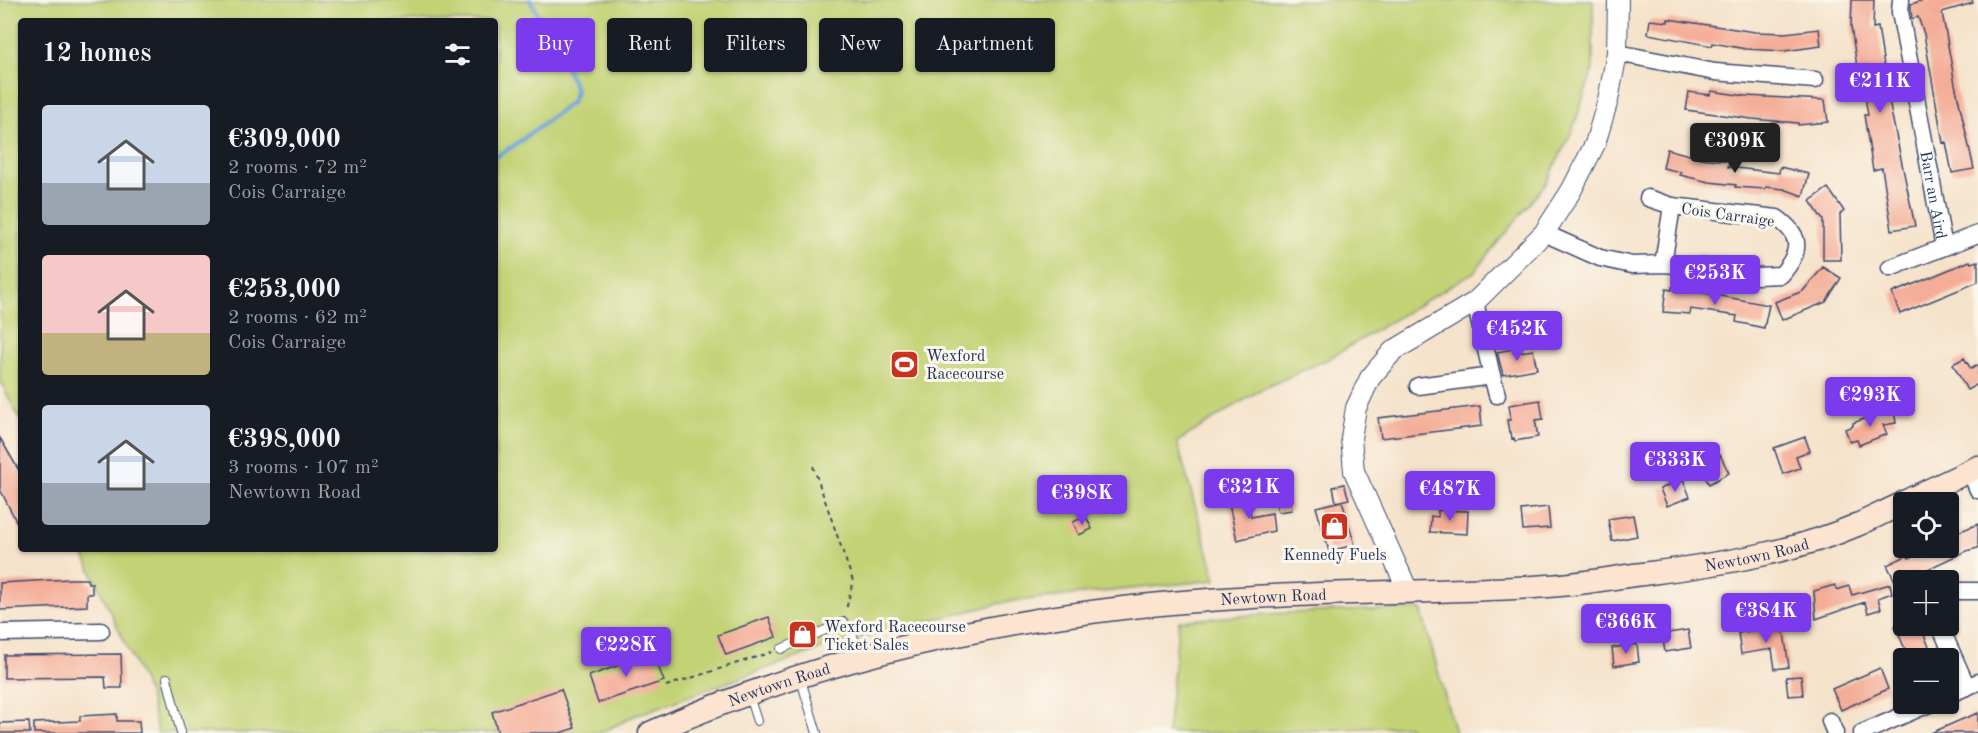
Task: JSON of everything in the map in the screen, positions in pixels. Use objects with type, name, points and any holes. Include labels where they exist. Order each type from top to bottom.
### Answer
[{"type":"main road","name":"Newtown Road","points":[[1933,492],[1975,476]]},
{"type":"main road","name":"Newtown Road","points":[[650,733],[703,709],[800,676],[940,638],[1056,616],[1146,605],[1235,598],[1550,586],[1724,564],[1792,547],[1855,526],[1893,508]]},
{"type":"street","points":[[1408,591],[1354,471],[1351,438],[1356,408],[1370,378],[1393,351],[1475,302],[1544,233],[1571,191],[1595,144],[1608,100],[1617,53],[1618,0]]},
{"type":"street","name":"Barr an Aird","points":[[1901,0],[1900,12],[1944,247]]},
{"type":"street","points":[[1617,53],[1715,72],[1815,80]]},
{"type":"street","name":"Cois Carraige","points":[[1544,233],[1600,258],[1632,265],[1663,264],[1718,268],[1756,276],[1781,275],[1792,262],[1797,242],[1790,227],[1777,218],[1672,206],[1648,198]]},
{"type":"street","name":"Cois Carraige","points":[[1663,264],[1672,206]]},
{"type":"street","name":"Barr an Aird","points":[[1890,268],[1978,234]]},
{"type":"street","points":[[1475,302],[1497,395]]},
{"type":"street","points":[[1418,386],[1492,376]]},
{"type":"street","points":[[1959,591],[1978,591]]},
{"type":"street","points":[[0,633],[101,631]]},
{"type":"street","points":[[1945,636],[1972,685]]},
{"type":"street","points":[[1862,733],[1906,714]]},
{"type":"lane","points":[[780,650],[844,622],[866,657]]},
{"type":"lane","points":[[800,676],[817,733]]},
{"type":"lane","points":[[167,678],[181,733]]},
{"type":"lane","points":[[748,693],[758,721]]},
{"type":"path","points":[[813,466],[853,581],[844,622]]},
{"type":"path","points":[[666,686],[780,650]]},
{"type":"green space","name":"Wexford Racecourse","points":[[0,0],[1593,0],[1593,69],[1573,129],[1546,183],[1474,272],[1328,359],[1260,390],[1177,442],[1216,580],[1005,602],[829,646],[634,716],[601,733],[158,733],[148,692],[82,552],[498,552],[498,18],[18,18],[18,416],[0,380]]},
{"type":"green space","points":[[1421,609],[1455,733],[1410,733],[1408,726],[1259,733],[1167,733],[1179,621],[1300,612]]},
{"type":"building","points":[[1852,0],[1874,0],[1873,28],[1878,27],[1891,111],[1915,226],[1892,230],[1882,168],[1873,170],[1864,115],[1868,115],[1861,73],[1858,73],[1851,27]]},
{"type":"building","points":[[1924,0],[1972,0],[1973,3],[1942,12],[1974,169],[1952,173],[1946,142],[1943,143],[1924,34],[1918,17],[1912,19],[1911,4]]},
{"type":"building","points":[[1668,19],[1755,32],[1785,33],[1819,29],[1821,46],[1784,51],[1746,49],[1713,43],[1712,46],[1648,34],[1650,20],[1668,22]]},
{"type":"building","points":[[1711,91],[1745,96],[1825,100],[1828,122],[1798,125],[1798,123],[1686,110],[1689,92],[1710,95]]},
{"type":"building","points":[[1667,149],[1700,158],[1729,161],[1728,167],[1779,173],[1780,167],[1809,174],[1803,196],[1784,189],[1735,187],[1736,185],[1680,175],[1681,172],[1663,168]]},
{"type":"building","points":[[1828,188],[1844,211],[1840,214],[1841,260],[1823,260],[1823,220],[1810,201]]},
{"type":"building","points":[[1970,261],[1971,263],[1978,261],[1978,282],[1900,314],[1892,293]]},
{"type":"building","points":[[1823,267],[1841,278],[1826,302],[1782,320],[1775,302],[1803,291]]},
{"type":"building","points":[[1672,287],[1769,305],[1764,328],[1736,322],[1737,316],[1691,309],[1690,314],[1663,312],[1666,289],[1672,290]]},
{"type":"building","points":[[1513,349],[1514,353],[1533,350],[1537,369],[1503,375],[1497,352]]},
{"type":"building","points":[[1964,358],[1971,369],[1978,365],[1978,384],[1967,390],[1953,364]]},
{"type":"building","points":[[1540,400],[1543,419],[1535,420],[1538,437],[1515,441],[1509,432],[1507,420],[1511,420],[1509,405]]},
{"type":"building","points":[[1480,406],[1482,426],[1381,438],[1378,418]]},
{"type":"building","points":[[1894,411],[1896,423],[1883,425],[1887,434],[1859,445],[1857,440],[1850,442],[1845,429],[1853,426],[1853,423],[1879,413]]},
{"type":"building","points":[[1805,437],[1810,451],[1796,456],[1800,468],[1783,474],[1774,448]]},
{"type":"building","points":[[0,438],[18,469],[18,525],[0,489]]},
{"type":"building","points":[[1720,455],[1729,473],[1709,484],[1699,466]]},
{"type":"building","points":[[1683,479],[1690,497],[1667,506],[1660,489]]},
{"type":"building","points":[[1344,484],[1349,499],[1336,502],[1333,487]]},
{"type":"building","points":[[1288,491],[1292,510],[1278,512],[1274,494]]},
{"type":"building","points":[[1248,497],[1251,517],[1272,513],[1274,531],[1237,540],[1228,500]]},
{"type":"building","name":"Kennedy Fuels","points":[[1342,501],[1355,545],[1329,551],[1316,507]]},
{"type":"building","points":[[1548,507],[1550,528],[1523,530],[1521,510]]},
{"type":"building","points":[[1438,510],[1468,511],[1467,534],[1430,532],[1431,516],[1438,517]]},
{"type":"building","points":[[1633,515],[1637,536],[1612,541],[1608,519]]},
{"type":"building","points":[[1086,516],[1092,529],[1079,535],[1073,522]]},
{"type":"building","points":[[1978,524],[1978,548],[1959,554],[1959,532]]},
{"type":"building","points":[[1902,558],[1951,558],[1926,570],[1893,570],[1893,577],[1887,565]]},
{"type":"building","points":[[87,579],[88,583],[92,583],[92,594],[87,594],[87,606],[0,610],[0,583]]},
{"type":"building","points":[[1890,584],[1892,593],[1878,598],[1881,609],[1868,613],[1865,602],[1816,619],[1814,591],[1835,585],[1837,590],[1849,586],[1852,595]]},
{"type":"building","points":[[769,617],[776,637],[726,655],[718,635]]},
{"type":"building","points":[[1783,626],[1789,667],[1775,669],[1772,649],[1741,654],[1738,633]]},
{"type":"building","points":[[1688,630],[1691,648],[1665,652],[1662,634]]},
{"type":"building","points":[[1899,636],[1924,636],[1930,648],[1905,648]]},
{"type":"building","points":[[1637,644],[1639,662],[1614,666],[1612,648]]},
{"type":"building","points":[[653,653],[664,681],[598,703],[589,676]]},
{"type":"building","points":[[121,654],[122,688],[106,688],[105,677],[4,678],[4,655]]},
{"type":"building","points":[[1880,668],[1888,689],[1841,710],[1832,689]]},
{"type":"building","points":[[1801,676],[1803,695],[1788,696],[1786,677]]},
{"type":"building","points":[[561,689],[575,728],[560,733],[498,733],[492,712]]},
{"type":"building","points":[[1978,713],[1978,733],[1931,733],[1963,719]]},
{"type":"building","points":[[117,714],[117,721],[139,721],[140,733],[34,733],[34,723],[80,721],[80,716]]},
{"type":"building","points":[[29,722],[30,733],[0,733],[0,723]]},
{"type":"waterway","points":[[498,155],[572,102],[576,90],[530,0]]},
{"type":"place","name":"Wexford Racecourse","points":[[905,364]]},
{"type":"place","name":"Kennedy Fuels","points":[[1335,526]]},
{"type":"place","name":"Wexford Racecourse Ticket Sales","points":[[803,635]]}]
